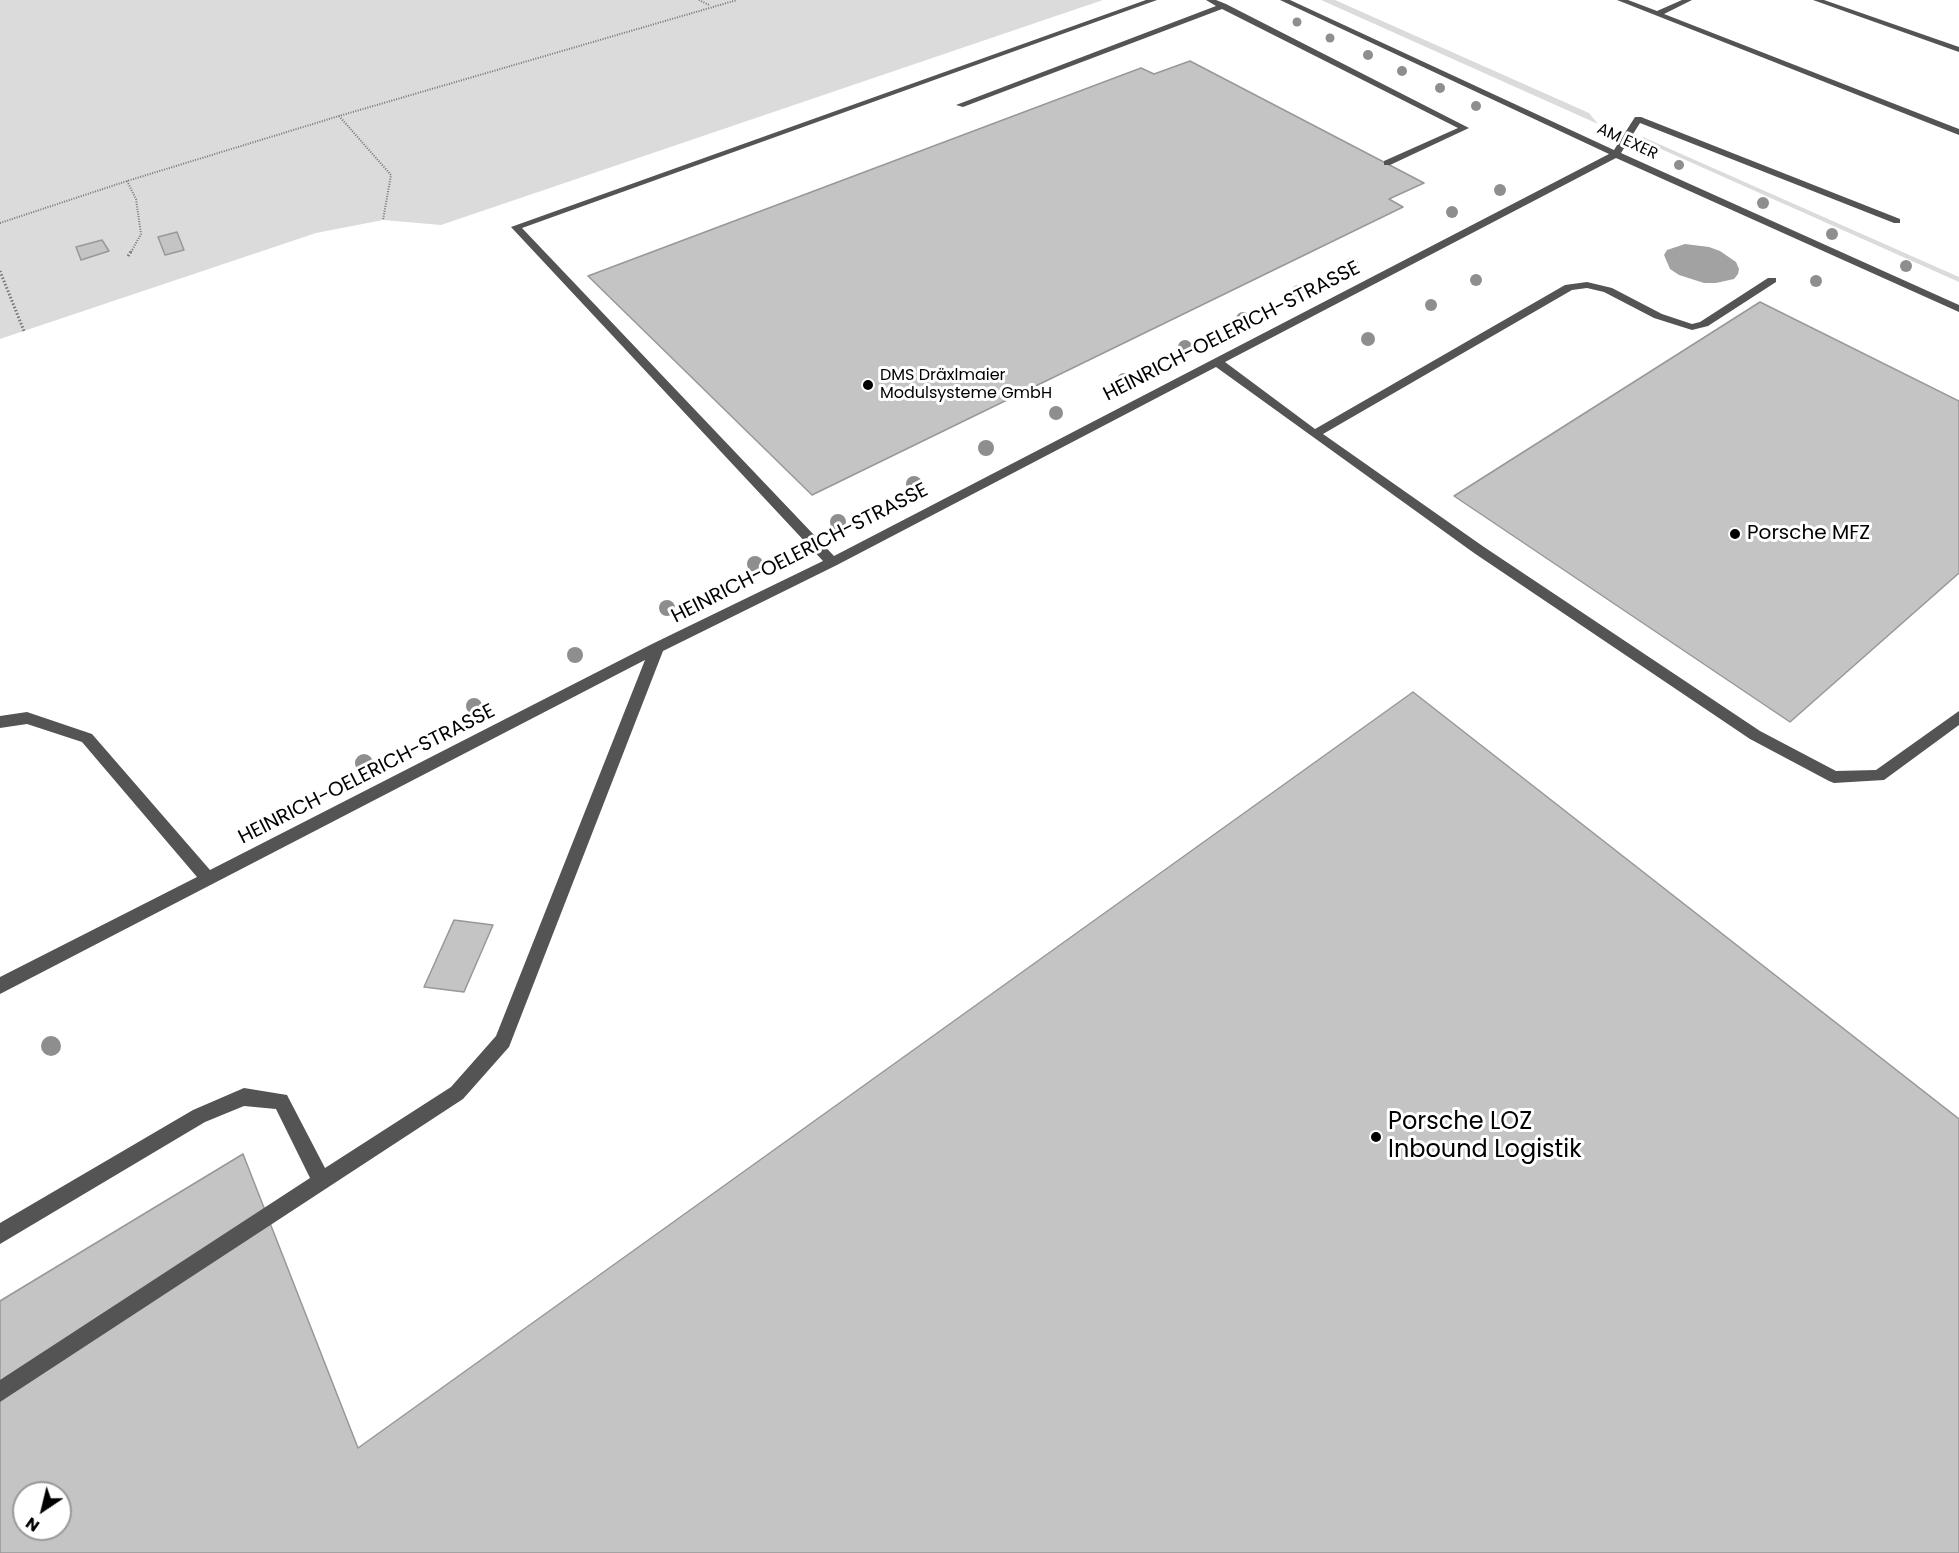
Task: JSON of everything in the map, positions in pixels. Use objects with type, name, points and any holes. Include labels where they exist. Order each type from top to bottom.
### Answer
[{"type":"street","points":[[832,562],[516,227],[1153,0]]},
{"type":"street","points":[[1210,0],[1465,128],[1387,164]]},
{"type":"street","name":"AM EXER","points":[[1284,0],[1616,154],[1959,309]]},
{"type":"street","points":[[1621,0],[1959,132]]},
{"type":"street","points":[[1657,14],[1688,0]]},
{"type":"street","points":[[1817,0],[1959,50]]},
{"type":"street","points":[[960,105],[1223,6]]},
{"type":"street","points":[[1616,154],[1638,119],[1898,221]]},
{"type":"street","name":"HEINRICH-OELERICH-STRASSE","points":[[0,986],[657,648],[832,562],[1616,154]]},
{"type":"street","points":[[1315,434],[1569,287],[1587,285],[1608,290],[1658,316],[1692,327],[1704,324],[1772,280]]},
{"type":"street","points":[[1217,362],[1479,550],[1755,735],[1834,777],[1879,776],[1959,717]]},
{"type":"street","points":[[0,1392],[457,1093],[503,1041],[657,648]]},
{"type":"street","points":[[0,722],[27,718],[87,738],[208,879]]},
{"type":"street","points":[[0,1234],[199,1116],[244,1097],[281,1101],[322,1182]]},
{"type":"path","points":[[699,0],[710,6]]},
{"type":"path","points":[[0,223],[127,181],[339,116],[737,0]]},
{"type":"path","points":[[339,116],[392,175],[383,220]]},
{"type":"path","points":[[127,181],[136,199],[141,234],[128,256]]},
{"type":"path","points":[[0,271],[24,331]]},
{"type":"shaded area","points":[[0,0],[1103,0],[441,225],[383,220],[316,233],[0,339]]},
{"type":"shaded area","points":[[1321,0],[1335,0],[1589,113],[1598,124]]},
{"type":"shaded area","points":[[1643,137],[1959,277],[1959,282],[1643,141]]},
{"type":"shaded area","points":[[1685,244],[1720,251],[1736,262],[1739,269],[1738,274],[1734,279],[1716,283],[1704,283],[1679,275],[1670,269],[1664,255],[1667,250]]},
{"type":"building","name":"DMS Dräxlmaier Modulsysteme GmbH","points":[[1190,61],[1424,183],[1389,199],[1403,207],[812,495],[588,276],[1141,68],[1154,74]]},
{"type":"building","points":[[177,232],[184,250],[165,255],[158,237]]},
{"type":"building","points":[[102,240],[109,251],[81,260],[76,247]]},
{"type":"building","name":"Porsche MFZ","points":[[1760,302],[1959,401],[1959,573],[1790,722],[1454,496]]},
{"type":"building","name":"Porsche LOZ Inbound Logistik","points":[[1413,692],[1959,1119],[1959,1553],[0,1553],[0,1301],[243,1154],[358,1448]]},
{"type":"building","points":[[454,920],[493,925],[464,992],[424,987]]},
{"type":"place","name":"DMS Dräxlmaier Modulsysteme GmbH","points":[[868,385]]},
{"type":"place","name":"Porsche MFZ","points":[[1735,534]]},
{"type":"place","name":"Porsche LOZ Inbound Logistik","points":[[1376,1137]]}]
